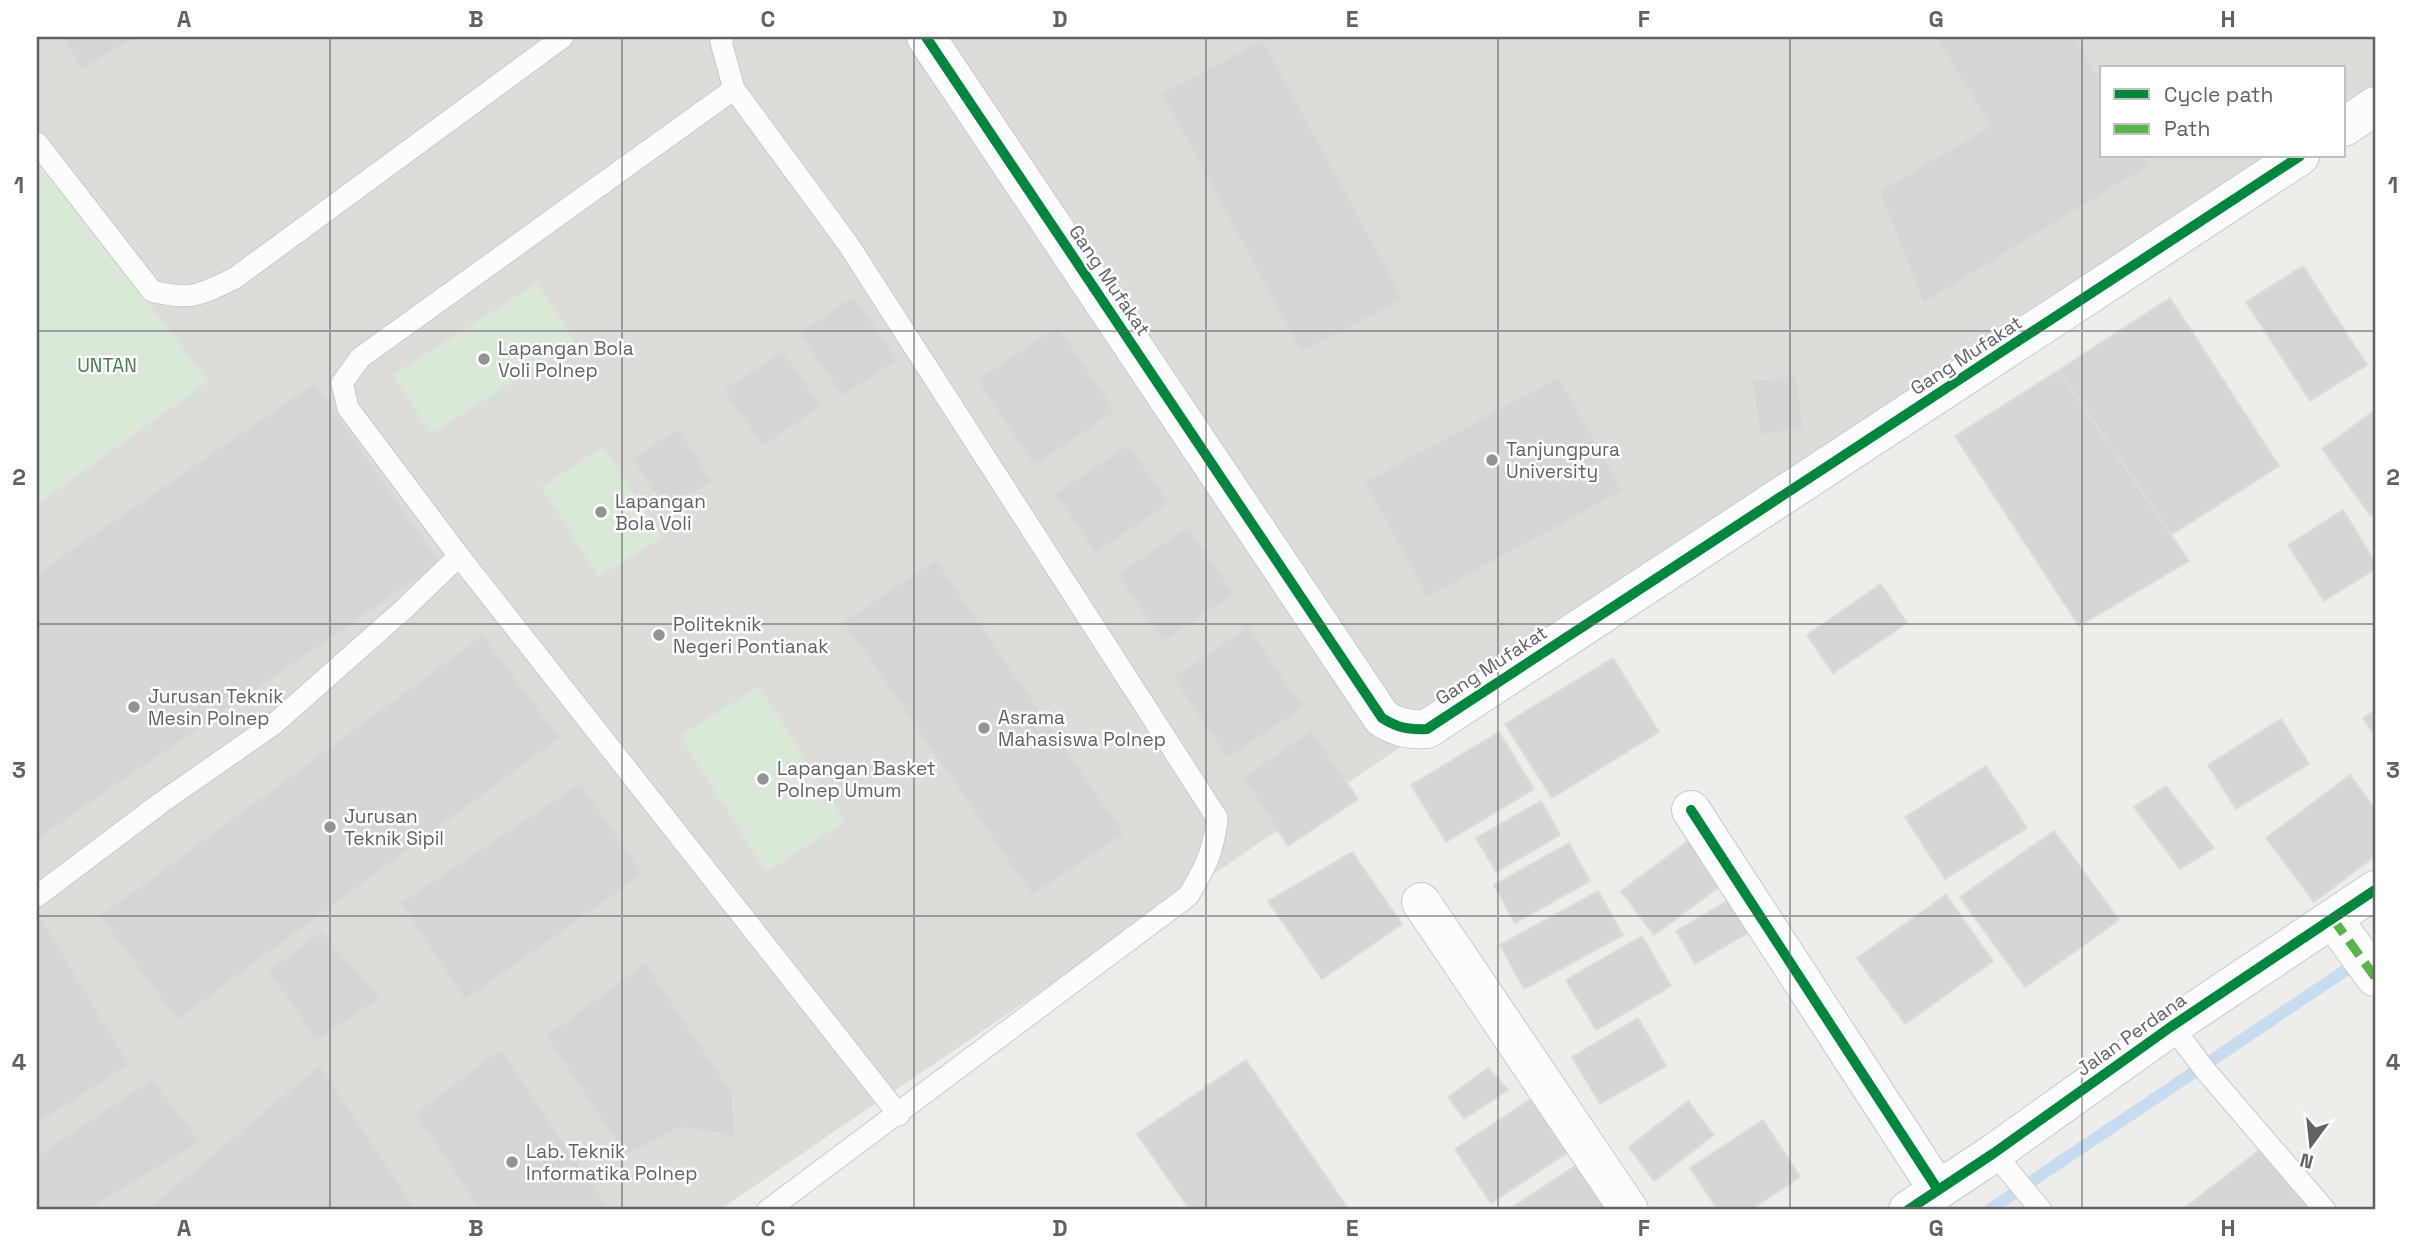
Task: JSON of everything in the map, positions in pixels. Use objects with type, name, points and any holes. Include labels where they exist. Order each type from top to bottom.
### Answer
[{"type":"street","name":"Gang Mufakat","points":[[926,37],[1382,718],[1397,727],[1412,730],[1427,729],[2297,158]]},
{"type":"street","points":[[2346,126],[2375,106]]},
{"type":"street","points":[[1691,810],[1923,1200]]},
{"type":"street","name":"Jalan Perdana","points":[[1923,1200],[2003,1164],[2190,1050],[2341,931],[2375,890]]},
{"type":"street","points":[[1421,902],[1629,1210]]},
{"type":"street","points":[[2341,931],[2375,976]]},
{"type":"lane","points":[[37,143],[152,291],[175,297],[200,295],[235,278],[563,37]]},
{"type":"lane","points":[[723,37],[721,42],[734,89],[848,244],[1217,818],[1214,844],[1204,870],[1188,896],[899,1115],[768,1210]]},
{"type":"lane","points":[[734,89],[360,358],[342,383],[348,408],[459,556],[899,1115]]},
{"type":"lane","points":[[37,895],[162,802],[274,724],[404,609],[459,556]]},
{"type":"lane","points":[[2190,1050],[2326,1210]]},
{"type":"lane","points":[[2003,1164],[2041,1210]]},
{"type":"shaded area","name":"Politeknik Negeri Pontianak","points":[[37,37],[2375,37],[2375,92],[2346,113],[2346,66],[2100,66],[2100,158],[2278,158],[1374,765],[719,1210],[37,1210]]},
{"type":"green space","name":"UNTAN","points":[[37,158],[208,381],[37,505]]},
{"type":"green space","name":"Lapangan Bola Voli Polnep","points":[[537,283],[575,342],[431,434],[393,375]]},
{"type":"green space","name":"Lapangan Bola Voli","points":[[603,447],[662,537],[599,577],[541,487]]},
{"type":"green space","name":"Lapangan Basket Polnep Umum","points":[[759,686],[845,822],[766,872],[680,736]]},
{"type":"building","points":[[62,37],[137,37],[81,70]]},
{"type":"building","points":[[1935,37],[2076,37],[2100,79],[2100,158],[2145,158],[2150,165],[1923,304],[1879,191],[1990,126]]},
{"type":"building","points":[[1263,39],[1404,299],[1301,353],[1161,93]]},
{"type":"building","points":[[2303,266],[2367,365],[2310,401],[2246,302]]},
{"type":"building","points":[[854,295],[899,360],[842,397],[798,333]]},
{"type":"building","points":[[2170,298],[2279,466],[2171,535],[2059,370]]},
{"type":"building","points":[[1058,325],[1116,411],[1034,466],[976,380]]},
{"type":"building","points":[[783,350],[822,407],[762,447],[723,390]]},
{"type":"building","points":[[2059,370],[2189,561],[2079,626],[1955,436]]},
{"type":"building","points":[[1797,375],[1804,429],[1760,435],[1752,381]]},
{"type":"building","points":[[1559,376],[1623,491],[1427,598],[1364,482]]},
{"type":"building","name":"Jurusan Teknik Mesin Polnep","points":[[315,382],[441,563],[37,840],[37,573]]},
{"type":"building","points":[[2375,410],[2375,512],[2371,516],[2322,449]]},
{"type":"building","points":[[678,428],[713,481],[667,511],[631,459]]},
{"type":"building","points":[[1129,444],[1170,503],[1095,554],[1054,494]]},
{"type":"building","points":[[2343,510],[2375,562],[2375,569],[2324,601],[2288,545]]},
{"type":"building","points":[[1188,526],[1235,594],[1163,642],[1116,574]]},
{"type":"building","name":"Asrama Mahasiswa Polnep","points":[[936,559],[1125,834],[1032,896],[843,622]]},
{"type":"building","points":[[1881,584],[1907,623],[1833,673],[1807,635]]},
{"type":"building","points":[[1249,626],[1304,707],[1227,759],[1172,677]]},
{"type":"building","name":"Jurusan Teknik Sipil","points":[[483,634],[561,738],[177,1021],[99,916]]},
{"type":"building","points":[[1613,658],[1659,732],[1552,798],[1505,724]]},
{"type":"building","points":[[2375,710],[2375,736],[2363,718]]},
{"type":"building","points":[[2281,719],[2309,764],[2236,809],[2208,765]]},
{"type":"building","points":[[1312,730],[1358,799],[1288,846],[1242,777]]},
{"type":"building","points":[[1499,732],[1534,789],[1446,842],[1411,785]]},
{"type":"building","points":[[1986,766],[2027,828],[1945,879],[1905,817]]},
{"type":"building","points":[[2350,775],[2375,809],[2375,856],[2314,902],[2266,838]]},
{"type":"building","points":[[580,782],[644,874],[465,1001],[399,903]]},
{"type":"building","points":[[2166,786],[2214,848],[2180,869],[2134,807]]},
{"type":"building","points":[[1541,801],[1560,835],[1496,872],[1476,838]]},
{"type":"building","points":[[2054,831],[2119,920],[2025,987],[1960,897]]},
{"type":"building","points":[[1695,836],[1728,880],[1654,935],[1621,891]]},
{"type":"building","points":[[1569,843],[1590,881],[1515,923],[1494,885]]},
{"type":"building","points":[[1352,852],[1402,924],[1322,979],[1268,901]]},
{"type":"building","points":[[1598,891],[1623,935],[1524,989],[1500,945]]},
{"type":"building","points":[[1739,894],[1758,927],[1695,964],[1676,931]]},
{"type":"building","points":[[1946,895],[1993,961],[1905,1024],[1857,958]]},
{"type":"building","points":[[39,913],[130,1065],[37,1124],[37,915]]},
{"type":"building","points":[[322,930],[381,998],[316,1042],[268,971]]},
{"type":"building","points":[[1642,936],[1671,986],[1596,1030],[1566,980]]},
{"type":"building","points":[[645,962],[733,1094],[735,1136],[680,1128],[626,1156],[545,1036]]},
{"type":"building","points":[[1638,1018],[1666,1066],[1600,1104],[1572,1057]]},
{"type":"building","name":"Lab. Teknik Informatika Polnep","points":[[501,1048],[610,1210],[479,1210],[414,1114]]},
{"type":"building","points":[[1246,1060],[1349,1210],[1190,1210],[1137,1134]]},
{"type":"building","points":[[320,1064],[417,1210],[151,1210],[149,1207]]},
{"type":"building","points":[[1488,1068],[1508,1090],[1464,1119],[1448,1097]]},
{"type":"building","points":[[152,1078],[201,1142],[88,1210],[37,1210],[37,1155]]},
{"type":"building","points":[[1540,1093],[1576,1147],[1491,1203],[1455,1149]]},
{"type":"building","points":[[1688,1101],[1714,1135],[1654,1181],[1629,1147]]},
{"type":"building","points":[[1763,1120],[1800,1177],[1750,1210],[1718,1210],[1690,1168]]},
{"type":"building","points":[[2262,1148],[2311,1210],[2182,1210]]},
{"type":"building","points":[[1578,1164],[1610,1210],[1508,1210]]},
{"type":"waterway","points":[[1989,1210],[2358,962]]},
{"type":"marked path","points":[[2333,919],[2375,977]]},
{"type":"cycle path","points":[[926,37],[1382,718],[1399,726],[1415,729],[1427,729],[2297,158]]},
{"type":"cycle path","points":[[1691,810],[1938,1190]]},
{"type":"cycle path","points":[[1908,1210],[1994,1153],[2172,1026],[2375,890]]},
{"type":"place","name":"Lapangan Bola Voli Polnep","points":[[484,359]]},
{"type":"place","name":"Tanjungpura University","points":[[1492,460]]},
{"type":"place","name":"Lapangan Bola Voli","points":[[601,512]]},
{"type":"place","name":"Politeknik Negeri Pontianak","points":[[659,635]]},
{"type":"place","name":"Jurusan Teknik Mesin Polnep","points":[[134,707]]},
{"type":"place","name":"Asrama Mahasiswa Polnep","points":[[984,728]]},
{"type":"place","name":"Lapangan Basket Polnep Umum","points":[[763,779]]},
{"type":"place","name":"Jurusan Teknik Sipil","points":[[330,827]]},
{"type":"place","name":"Lab. Teknik Informatika Polnep","points":[[512,1162]]}]
